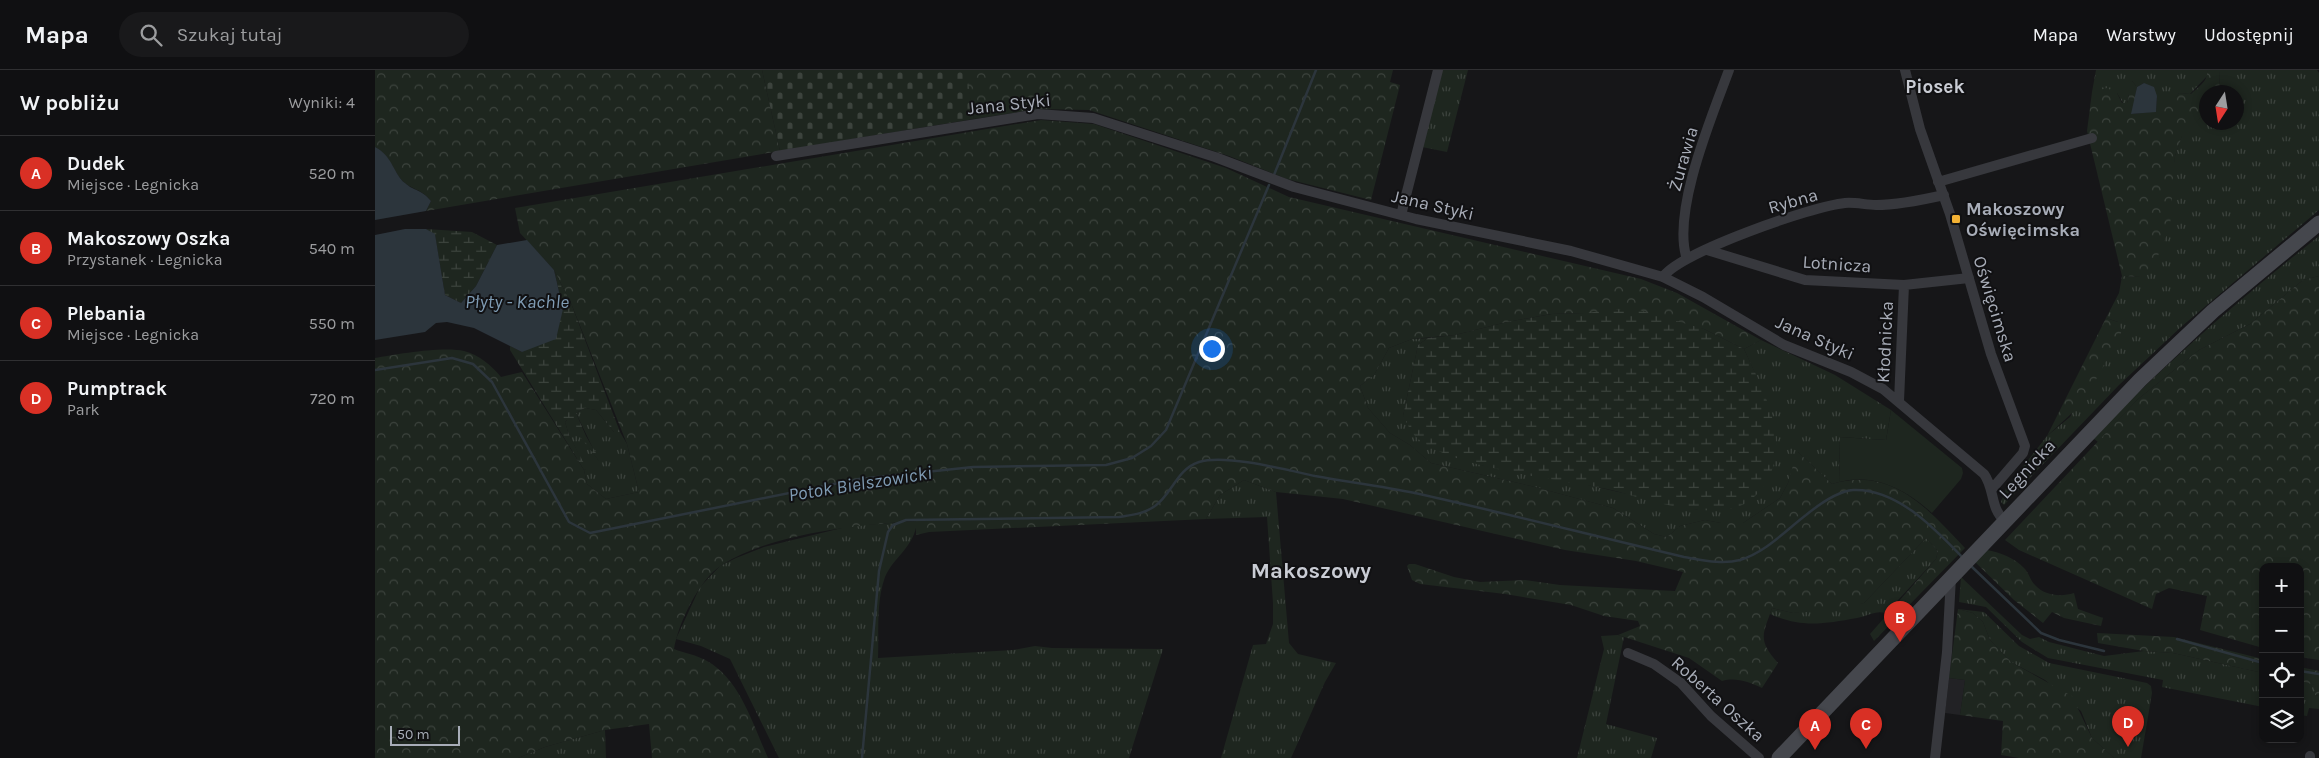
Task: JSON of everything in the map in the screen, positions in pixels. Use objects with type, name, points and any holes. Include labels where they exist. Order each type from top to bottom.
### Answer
[{"type":"main road","name":"Legnicka","points":[[1779,758],[2090,430],[2171,350],[2319,223]]},
{"type":"street","points":[[1401,215],[1438,70]]},
{"type":"street","name":"Żurawia","points":[[1687,260],[1684,240],[1690,190],[1729,70]]},
{"type":"street","name":"Oświęcimska","points":[[1905,70],[1920,129],[1944,195],[1996,370],[2025,446],[2023,453],[1992,489]]},
{"type":"street","name":"Jana Styki","points":[[776,156],[963,124],[1038,114],[1093,118],[1123,126],[1294,187],[1401,215],[1571,251],[1663,277],[1703,297],[1784,345],[1863,378],[1899,401],[1987,477],[1992,489],[1996,511],[2005,521]]},
{"type":"street","points":[[1939,182],[2092,138]]},
{"type":"street","name":"Rybna","points":[[1663,277],[1670,269],[1687,260],[1761,227],[1845,203],[1885,205],[1944,195]]},
{"type":"street","name":"Lotnicza","points":[[1707,250],[1799,279],[1904,285],[1969,278]]},
{"type":"street","name":"Kłodnicka","points":[[1899,401],[1904,285]]},
{"type":"street","points":[[1935,758],[1947,652],[1953,574]]},
{"type":"street","name":"Roberta Oszka","points":[[1627,653],[1654,664],[1681,683],[1711,716],[1759,758]]},
{"type":"shaded area","points":[[1949,678],[1965,680],[1960,715],[1945,713]]},
{"type":"green space","points":[[375,70],[762,70],[780,151],[426,211],[431,201],[424,194],[401,180],[390,161],[375,147]]},
{"type":"green space","points":[[762,70],[966,70],[974,119],[780,151]]},
{"type":"green space","points":[[965,70],[1393,70],[1390,82],[1400,85],[1371,200],[1287,179],[1229,156],[1089,110],[1038,109],[974,119]]},
{"type":"green space","points":[[1441,70],[1468,70],[1447,152],[1422,147]]},
{"type":"green space","points":[[2096,70],[2207,70],[2208,75],[2190,94],[2179,93],[2171,105],[2156,112],[2157,96],[2144,83],[2137,87],[2132,81],[2127,103],[2123,103],[2117,93],[2092,92]]},
{"type":"green space","points":[[2207,70],[2219,70],[2220,85],[2201,85],[2205,81]]},
{"type":"green space","points":[[2219,70],[2317,70],[2319,73],[2319,210],[2181,327],[2119,385],[2004,505],[2001,502],[2006,488],[2047,436],[2070,417],[2118,322],[2106,318],[2119,293],[2122,276],[2141,277],[2171,186],[2175,156],[2182,135],[2199,119],[2199,130],[2244,130],[2244,85],[2220,85]]},
{"type":"green space","points":[[2132,81],[2137,87],[2132,114],[2159,110],[2169,104],[2179,93],[2191,94],[2199,87],[2199,119],[2182,136],[2175,156],[2170,227],[2155,263],[2141,277],[2122,276],[2087,131],[2092,92],[2107,88],[2117,93],[2122,103],[2127,103],[2129,95],[2127,85]]},
{"type":"green space","points":[[1041,120],[1094,124],[1226,168],[1289,197],[1641,279],[1677,293],[1761,340],[1744,349],[1704,329],[1585,313],[1551,314],[1507,322],[1455,335],[1412,339],[1389,348],[1374,375],[1360,386],[1368,408],[1390,433],[1410,445],[1431,463],[1531,486],[1613,508],[1654,534],[1667,537],[1680,526],[1705,520],[1721,523],[1743,523],[1780,498],[1788,483],[1797,451],[1832,484],[1853,480],[1873,481],[1907,494],[1922,505],[1965,548],[1874,641],[1870,634],[1936,559],[1938,551],[1926,538],[1864,603],[1836,610],[1793,613],[1772,608],[1764,631],[1764,637],[1767,648],[1778,663],[1762,688],[1737,680],[1722,681],[1689,658],[1618,635],[1640,626],[1638,621],[1604,616],[1571,605],[1505,594],[1420,584],[1412,580],[1407,566],[1415,564],[1454,577],[1480,582],[1525,580],[1560,585],[1675,591],[1683,572],[1636,561],[1565,550],[1343,499],[1276,492],[1244,480],[1220,495],[1206,519],[929,532],[916,535],[916,521],[842,528],[816,532],[765,545],[742,554],[722,565],[713,572],[698,591],[685,615],[676,639],[674,649],[707,661],[728,679],[744,704],[768,758],[652,758],[649,724],[605,730],[545,747],[518,758],[375,758],[375,358],[445,349],[464,351],[480,358],[501,377],[522,372],[584,470],[587,484],[606,499],[639,492],[627,444],[571,303],[554,270],[520,233],[515,208]]},
{"type":"green space","points":[[426,229],[472,232],[497,245],[476,286],[461,303],[445,295],[435,235]]},
{"type":"green space","points":[[2319,236],[2319,276],[2303,280],[2250,324],[2199,350],[2137,400],[2098,442],[2093,438],[2147,384],[2203,333]]},
{"type":"green space","points":[[554,270],[571,303],[620,432],[614,432],[596,410],[585,408],[576,413],[599,461],[567,420],[565,422],[569,435],[587,469],[584,470],[510,350],[510,346],[522,352],[563,309]]},
{"type":"green space","points":[[2319,276],[2319,660],[2304,658],[2304,563],[2259,563],[2259,647],[2200,630],[2207,596],[2169,588],[2156,594],[2152,609],[2019,550],[2005,540],[2137,400],[2199,350],[2250,324],[2303,280]]},
{"type":"green space","points":[[1632,308],[1704,329],[1744,349],[1767,400],[1776,436],[1776,453],[1772,471],[1763,487],[1757,495],[1743,505],[1718,510],[1687,509],[1607,489],[1505,471],[1477,464],[1431,447],[1415,436],[1403,416],[1418,345],[1428,338],[1455,335],[1507,322],[1552,314]]},
{"type":"green space","points":[[2106,318],[2118,322],[2122,331],[2084,402],[2047,436]]},
{"type":"green space","points":[[1428,338],[1418,345],[1403,416],[1481,465],[1566,480],[1698,510],[1755,373],[1744,349],[1761,340],[1835,375],[1891,410],[1886,440],[1840,437],[1839,482],[1832,484],[1798,452],[1788,483],[1780,498],[1743,523],[1721,523],[1705,520],[1680,526],[1667,537],[1654,534],[1613,508],[1531,486],[1431,463],[1410,445],[1390,433],[1368,408],[1360,386],[1374,375],[1389,348],[1412,339]]},
{"type":"green space","points":[[585,408],[596,410],[614,432],[620,432],[627,444],[639,492],[606,499],[587,484],[584,470],[586,469],[569,435],[565,422],[568,419],[599,461],[576,413]]},
{"type":"green space","points":[[1891,410],[1962,468],[1961,479],[1932,513],[1922,504],[1889,485],[1865,480],[1839,482],[1840,437],[1886,440]]},
{"type":"green space","points":[[1244,480],[1276,492],[1289,643],[1298,654],[1336,663],[1325,682],[1291,758],[1221,758],[1253,645],[1266,644],[1273,624],[1267,517],[1206,519],[1220,495]]},
{"type":"green space","points":[[917,521],[912,538],[889,570],[882,586],[879,607],[878,658],[1013,650],[1035,646],[1052,648],[1163,649],[1129,758],[779,758],[730,659],[701,646],[676,639],[700,587],[720,566],[736,558],[764,547],[850,526]]},
{"type":"green space","points":[[1926,538],[1938,551],[1936,559],[1886,613],[1878,612],[1845,620],[1812,624],[1792,621],[1770,614],[1772,608],[1793,613],[1864,603]]},
{"type":"green space","points":[[1987,550],[2012,558],[2026,570],[2035,585],[2043,591],[2059,595],[2074,593],[2078,609],[2103,618],[2101,626],[2064,618],[2052,612],[2043,623],[2014,600],[1974,561]]},
{"type":"green space","points":[[1961,577],[2022,635],[2030,639],[2039,637],[2049,642],[2104,656],[2144,651],[2173,653],[2259,672],[2259,706],[2162,687],[2163,680],[2048,658],[2022,642],[1986,607],[1959,602]]},
{"type":"green space","points":[[1958,609],[1984,612],[2019,646],[2049,663],[2147,683],[2151,686],[2152,693],[2141,758],[2114,758],[2092,738],[2081,711],[2045,680],[2011,662],[1990,640],[1983,622],[1973,613]]},
{"type":"green space","points":[[1958,609],[1973,613],[1983,622],[1990,640],[2011,662],[2072,696],[2092,738],[2114,758],[2019,758],[2001,755],[2003,721],[1960,715],[1965,680],[1949,678]]},
{"type":"green space","points":[[2097,633],[2174,637],[2259,658],[2259,672],[2173,653],[2144,651],[2098,643]]},
{"type":"green space","points":[[1618,635],[1624,637],[1606,724],[1657,738],[1651,758],[1577,758],[1604,649],[1601,636]]},
{"type":"green space","points":[[2304,668],[2319,671],[2319,696],[2315,695],[2315,685],[2304,682]]},
{"type":"green space","points":[[2304,682],[2316,685],[2315,695],[2319,696],[2319,709],[2309,708],[2307,716],[2304,716]]},
{"type":"green space","points":[[605,730],[606,758],[518,758],[545,747]]},
{"type":"water","points":[[2144,83],[2154,87],[2157,96],[2156,112],[2131,114],[2137,87]]},
{"type":"water","points":[[375,147],[390,160],[401,180],[424,194],[431,201],[426,211],[375,220]]},
{"type":"water","name":"Płyty - Kachle","points":[[405,229],[426,229],[435,234],[445,295],[461,303],[476,286],[497,245],[527,240],[554,270],[563,309],[556,339],[522,352],[474,328],[447,322],[436,323],[425,332],[375,340],[375,235]]},
{"type":"waterway","name":"Potok Bielszowicki","points":[[1274,175],[1316,70]]},
{"type":"waterway","name":"Potok Bielszowicki","points":[[375,370],[452,358],[473,364],[492,382],[569,522],[590,533],[859,479],[973,467],[1106,465],[1132,458],[1151,446],[1166,430],[1269,185]]},
{"type":"waterway","points":[[862,758],[879,571],[888,532],[893,525],[906,520],[1119,517],[1133,515],[1155,506],[1185,470],[1199,462],[1211,460],[1240,461],[1403,491],[1482,508],[1684,557],[1719,562],[1740,560],[1758,552],[1775,541],[1816,507],[1834,496],[1853,490],[1869,491],[1885,496],[1914,512],[1963,558]]},
{"type":"waterway","points":[[1971,566],[2041,633],[2059,640],[2104,651]]},
{"type":"waterway","points":[[2177,639],[2259,662]]},
{"type":"waterway","points":[[2304,672],[2319,674]]},
{"type":"place","name":"Makoszowy Oświęcimska","points":[[1956,219]]},
{"type":"place","name":"Makoszowy Oszka","points":[[1900,642]]},
{"type":"place","name":"Pumptrack","points":[[2128,747]]},
{"type":"place","name":"Plebania","points":[[1866,749]]},
{"type":"place","name":"Dudek","points":[[1815,750]]},
{"type":"district","name":"Piosek","points":[[1935,86]]},
{"type":"district","name":"Makoszowy","points":[[1311,570]]}]
